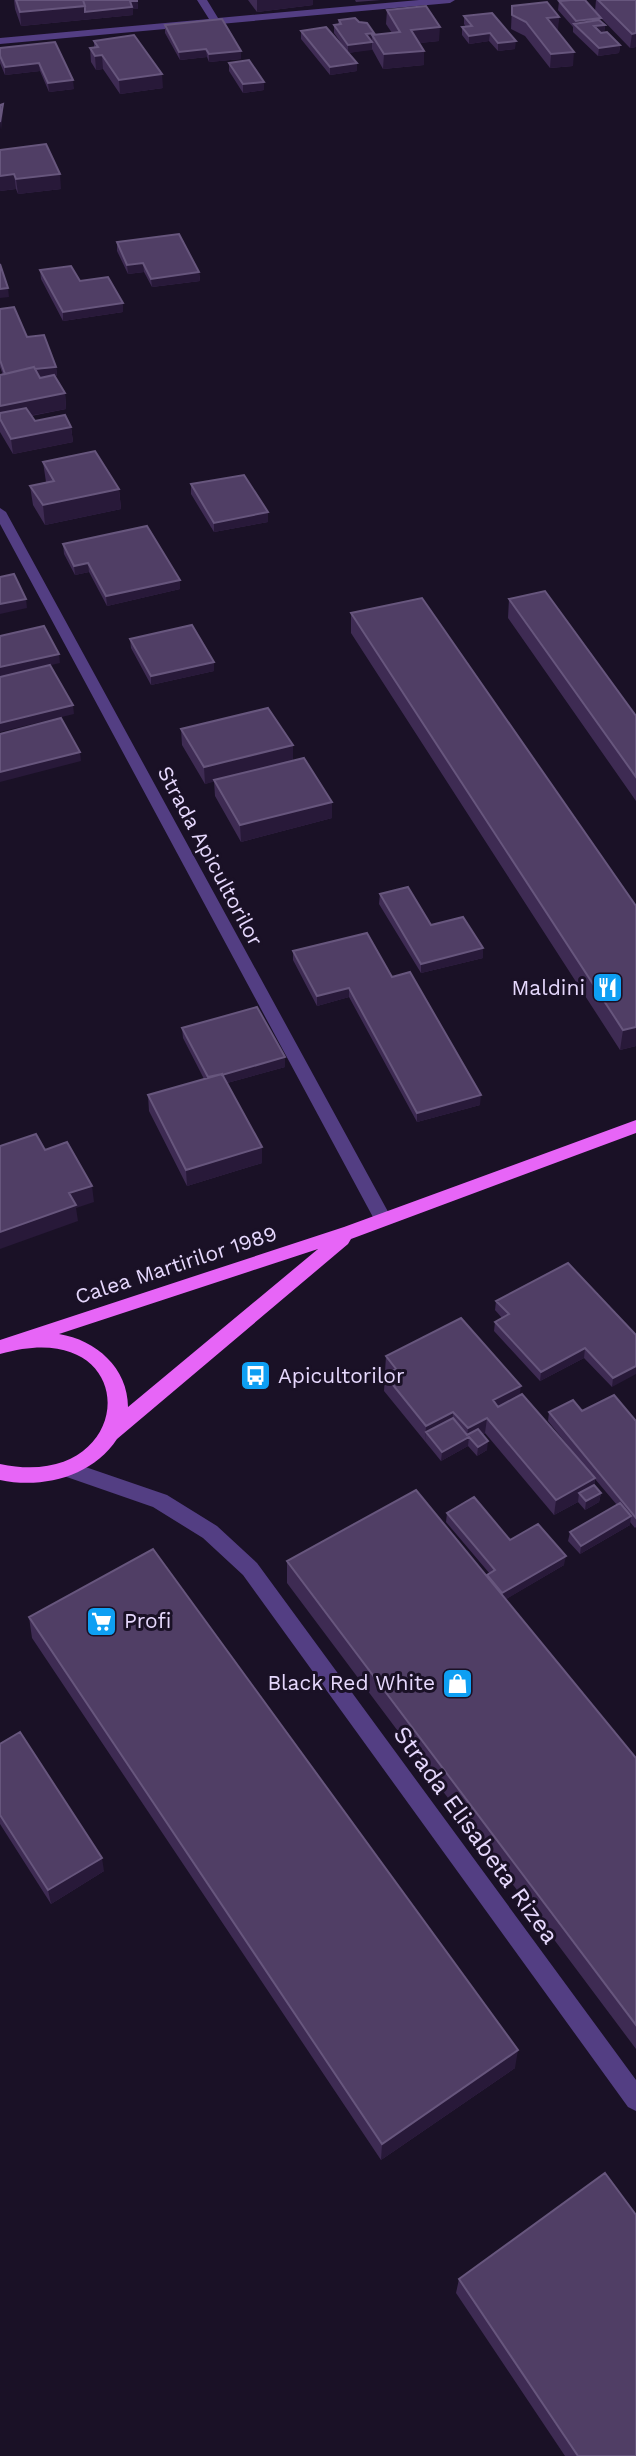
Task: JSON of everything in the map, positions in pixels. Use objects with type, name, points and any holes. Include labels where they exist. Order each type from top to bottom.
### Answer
[{"type":"main road","name":"Calea Martirilor 1989","points":[[8,1344],[350,1232],[636,1126]]},
{"type":"main road","name":"Calea Martirilor 1989","points":[[68,1469],[91,1455],[111,1433],[350,1232]]},
{"type":"main road","points":[[8,1344],[42,1339],[67,1342],[89,1351],[106,1366],[117,1387],[119,1410],[111,1433]]},
{"type":"main road","points":[[0,1485],[68,1469]]},
{"type":"main road","points":[[0,1472],[39,1476]]},
{"type":"street","points":[[202,0],[214,20]]},
{"type":"street","points":[[0,41],[450,0]]},
{"type":"street","name":"Strada Apicultorilor","points":[[0,512],[383,1219]]},
{"type":"street","name":"Strada Elisabeta Rizea","points":[[68,1469],[160,1501],[209,1532],[250,1569],[636,2099]]},
{"type":"building","points":[[16,0],[83,0],[85,6],[20,12]]},
{"type":"building","points":[[83,0],[137,1],[130,1],[132,7],[85,12]]},
{"type":"building","points":[[585,0],[601,18],[576,21],[559,1]]},
{"type":"building","points":[[598,0],[636,0],[636,33],[632,34]]},
{"type":"building","points":[[547,2],[559,17],[547,18],[574,52],[551,54],[526,22],[512,15],[512,6]]},
{"type":"building","points":[[426,6],[440,27],[411,30],[424,51],[384,54],[372,35],[400,32],[387,10]]},
{"type":"building","points":[[492,13],[516,41],[498,43],[490,33],[469,36],[462,27],[472,26],[464,16]]},
{"type":"building","points":[[355,18],[359,22],[367,23],[374,33],[366,34],[372,42],[348,45],[334,25],[341,24],[339,20]]},
{"type":"building","points":[[222,19],[241,51],[209,54],[206,49],[179,52],[165,25]]},
{"type":"building","points":[[599,20],[605,25],[594,26],[601,33],[607,32],[620,45],[599,48],[574,24]]},
{"type":"building","points":[[326,27],[357,63],[330,67],[301,31]]},
{"type":"building","points":[[134,35],[162,74],[119,80],[102,55],[95,56],[90,48],[98,47],[94,41]]},
{"type":"building","points":[[55,42],[73,80],[48,83],[39,63],[5,67],[0,56],[0,48]]},
{"type":"building","points":[[249,60],[264,82],[243,84],[229,63]]},
{"type":"building","points":[[46,144],[60,174],[16,179],[14,174],[0,176],[0,150]]},
{"type":"building","points":[[179,234],[199,272],[151,279],[143,263],[127,265],[117,242]]},
{"type":"building","points":[[0,264],[8,288],[0,289]]},
{"type":"building","points":[[71,266],[80,281],[108,277],[123,303],[63,312],[40,270]]},
{"type":"building","points":[[14,307],[27,337],[44,335],[56,367],[34,367],[5,374],[0,360],[0,309]]},
{"type":"building","points":[[34,367],[40,378],[54,375],[65,393],[0,406],[0,375]]},
{"type":"building","points":[[26,408],[35,421],[65,415],[71,427],[11,439],[0,419],[0,413]]},
{"type":"building","points":[[95,451],[119,489],[43,505],[30,486],[54,481],[43,462]]},
{"type":"building","points":[[244,475],[268,512],[214,523],[191,484]]},
{"type":"building","points":[[147,526],[180,580],[106,596],[88,563],[74,566],[63,544]]},
{"type":"building","points":[[14,574],[26,599],[0,604],[0,577]]},
{"type":"building","points":[[545,591],[636,716],[636,777],[509,599]]},
{"type":"building","points":[[422,598],[636,906],[636,1027],[623,1030],[351,613]]},
{"type":"building","points":[[192,625],[214,662],[151,676],[130,639]]},
{"type":"building","points":[[44,626],[59,654],[0,667],[0,636]]},
{"type":"building","points":[[50,665],[73,705],[0,723],[0,677]]},
{"type":"building","points":[[268,708],[293,745],[204,767],[181,729]]},
{"type":"building","points":[[61,718],[80,752],[0,772],[0,734]]},
{"type":"building","points":[[304,758],[332,802],[240,825],[214,780]]},
{"type":"building","points":[[408,887],[431,925],[463,917],[483,948],[421,964],[380,894]]},
{"type":"building","points":[[367,933],[392,977],[410,972],[481,1095],[417,1113],[349,988],[317,996],[293,951]]},
{"type":"building","points":[[257,1007],[285,1057],[208,1077],[182,1028]]},
{"type":"building","points":[[222,1074],[262,1147],[186,1170],[148,1095]]},
{"type":"building","points":[[36,1134],[45,1150],[67,1142],[92,1186],[69,1193],[76,1205],[0,1232],[0,1146]]},
{"type":"building","points":[[568,1263],[636,1335],[636,1366],[613,1378],[585,1348],[541,1372],[495,1322],[509,1314],[496,1301]]},
{"type":"building","points":[[461,1318],[521,1386],[493,1400],[498,1407],[522,1394],[595,1478],[556,1500],[487,1418],[468,1428],[453,1412],[426,1426],[385,1375],[396,1369],[386,1356]]},
{"type":"building","points":[[614,1395],[636,1421],[636,1518],[549,1412],[573,1400],[582,1411]]},
{"type":"building","points":[[453,1418],[467,1435],[478,1429],[488,1441],[478,1447],[469,1437],[442,1452],[426,1432]]},
{"type":"building","points":[[594,1485],[601,1493],[586,1501],[579,1493]]},
{"type":"building","name":"Black Red White","points":[[416,1490],[636,1758],[636,2025],[287,1561]]},
{"type":"building","points":[[474,1497],[510,1540],[538,1524],[566,1556],[502,1593],[487,1575],[495,1570],[447,1513]]},
{"type":"building","points":[[620,1503],[631,1516],[581,1546],[570,1532]]},
{"type":"building","points":[[153,1549],[518,2050],[382,2144],[29,1617]]},
{"type":"building","points":[[20,1732],[102,1858],[48,1890],[0,1815],[0,1744]]},
{"type":"building","points":[[605,2173],[636,2215],[636,2456],[578,2456],[459,2279]]},
{"type":"place","name":"Maldini","points":[[608,988]]},
{"type":"place","name":"Apicultorilor","points":[[255,1376]]},
{"type":"place","name":"Profi","points":[[101,1621]]},
{"type":"place","name":"Black Red White","points":[[458,1683]]}]
